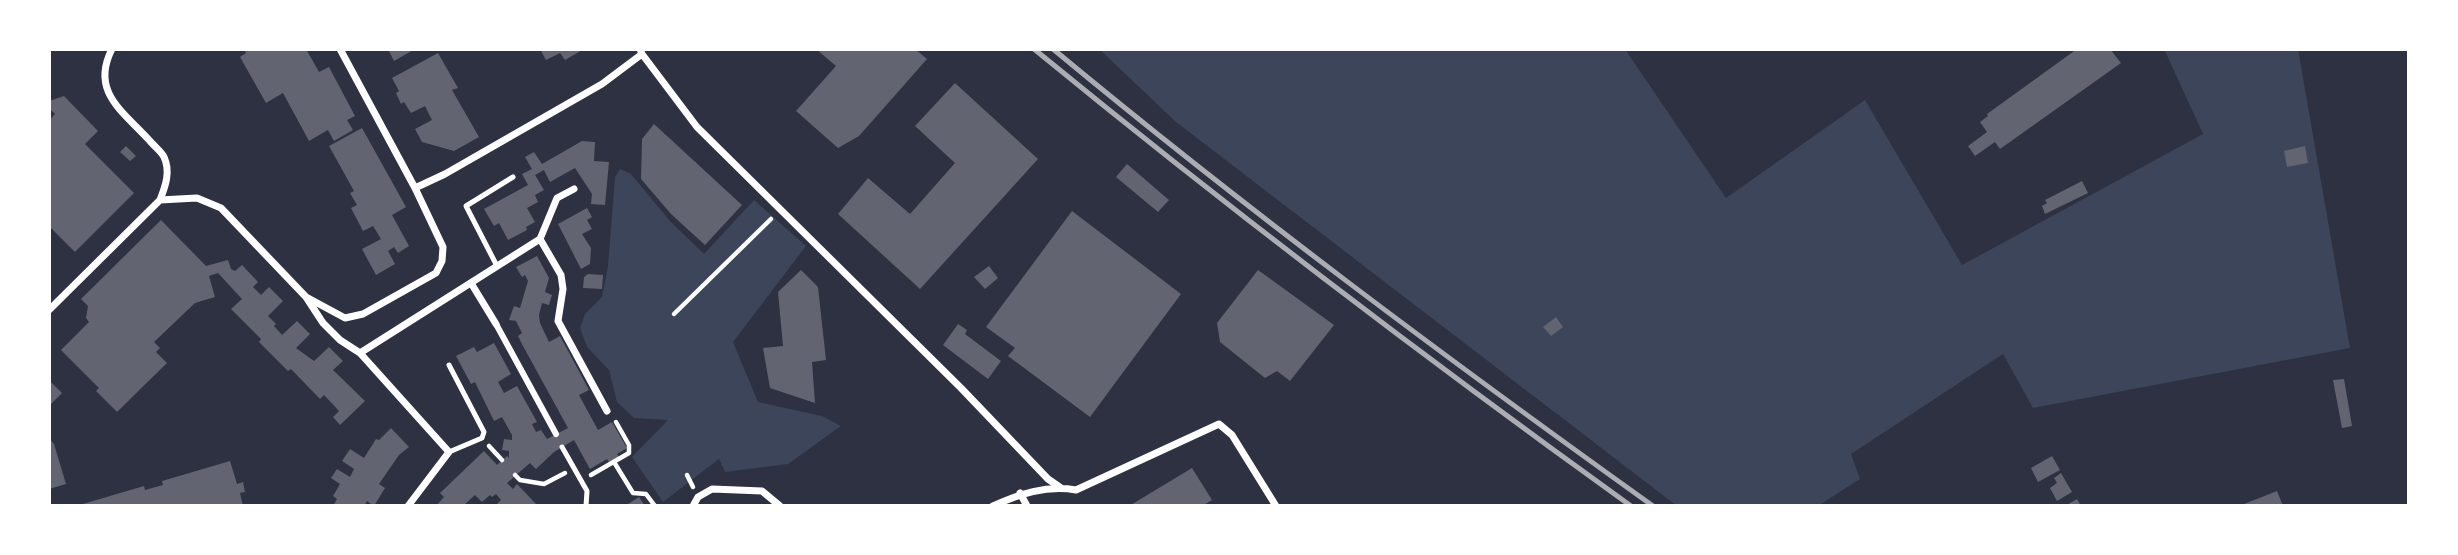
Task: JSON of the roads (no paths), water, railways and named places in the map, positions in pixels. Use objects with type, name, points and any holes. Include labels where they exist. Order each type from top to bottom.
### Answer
[{"type":"street","points":[[49,310],[160,200],[167,181],[164,156],[109,96],[103,80],[105,62],[112,49]]},
{"type":"street","points":[[306,297],[345,318],[363,314],[436,273],[442,261],[443,247],[415,188],[340,49]]},
{"type":"street","points":[[415,188],[445,174],[602,84],[641,52],[697,127],[1060,488]]},
{"type":"street","points":[[360,353],[540,239],[556,198],[574,189]]},
{"type":"street","points":[[160,200],[197,198],[221,208],[306,297],[323,323],[340,340],[360,353],[449,452],[408,506]]},
{"type":"street","points":[[540,239],[561,275],[563,289],[558,321],[607,411]]},
{"type":"street","points":[[471,283],[556,434]]},
{"type":"street","points":[[993,506],[1020,493],[1060,488],[1076,490],[1219,424],[1232,435],[1276,506]]},
{"type":"street","points":[[693,506],[698,497],[712,489],[762,491],[780,506]]},
{"type":"street","points":[[1020,493],[1027,506]]},
{"type":"lane","points":[[496,266],[466,205],[513,177]]},
{"type":"lane","points":[[449,365],[484,432],[482,438],[449,452]]},
{"type":"lane","points":[[562,447],[587,491],[586,506]]},
{"type":"railway","points":[[1034,49],[1329,282],[1631,506]]},
{"type":"railway","points":[[1053,49],[1200,168],[1349,283],[1653,506]]}]
